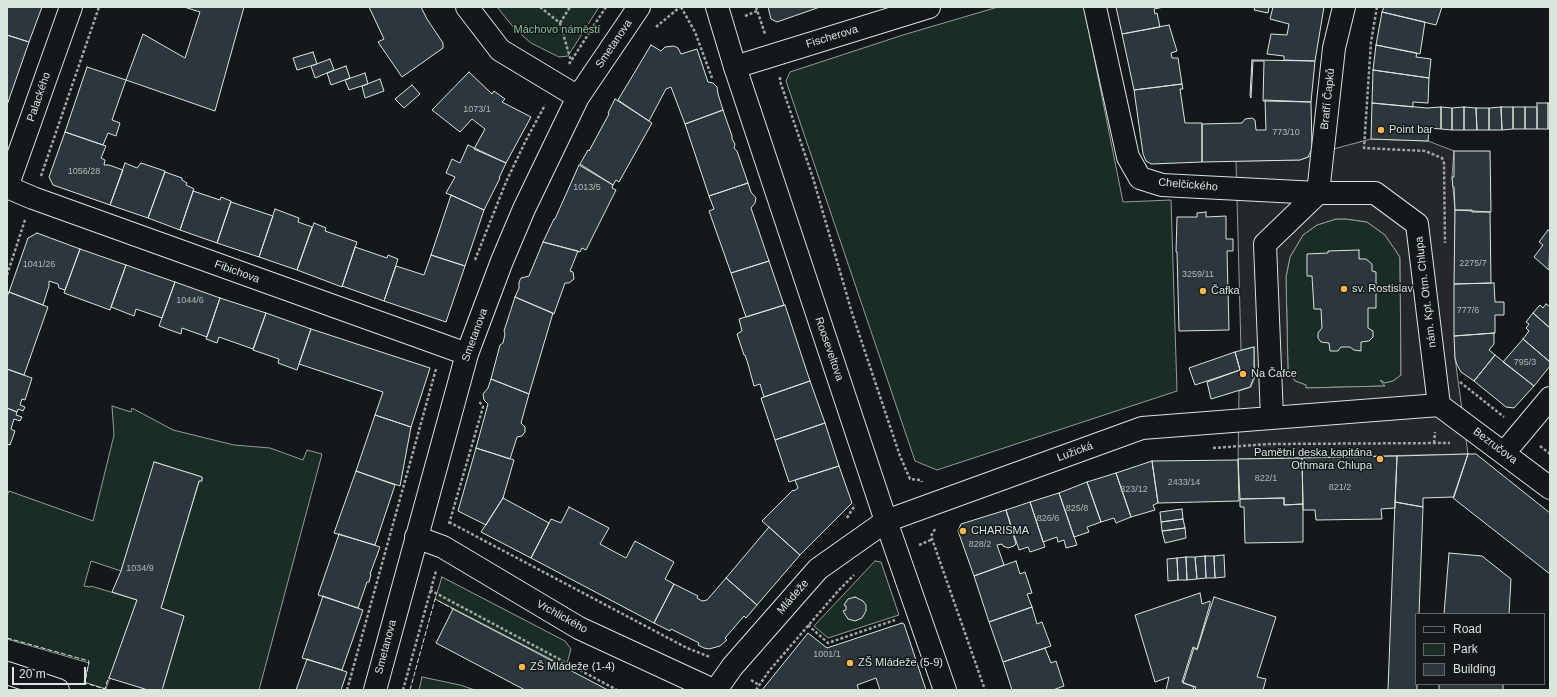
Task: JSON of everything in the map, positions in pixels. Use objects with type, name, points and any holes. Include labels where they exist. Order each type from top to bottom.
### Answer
[{"type":"street","name":"Palackého","points":[[7,187],[71,7]]},
{"type":"street","points":[[467,7],[500,50],[578,97]]},
{"type":"street","name":"Smetanova","points":[[375,690],[467,354],[502,261],[524,209],[578,97],[639,7]]},
{"type":"street","name":"Rooseveltova","points":[[717,7],[734,67],[886,521],[945,690]]},
{"type":"street","name":"Fischerova","points":[[734,67],[929,7]]},
{"type":"street","name":"Chelčického","points":[[1095,7],[1128,157],[1140,178],[1162,185],[1318,193]]},
{"type":"street","name":"Bratří Čapků","points":[[1318,193],[1334,48],[1344,7]]},
{"type":"street","name":"Fibichova","points":[[7,187],[467,354]]},
{"type":"street","points":[[1318,193],[1265,244],[1272,418],[1439,405]]},
{"type":"street","name":"nám. Kpt. Otm. Chlupa","points":[[1318,193],[1375,193],[1417,224],[1439,405]]},
{"type":"street","points":[[1504,453],[1550,398]]},
{"type":"street","name":"Bezručova","points":[[1439,405],[1550,488]]},
{"type":"street","name":"Lužická","points":[[886,521],[1142,428],[1272,418]]},
{"type":"street","name":"Mládeže","points":[[716,690],[732,667],[818,569],[886,521]]},
{"type":"street","name":"Vrchlického","points":[[416,537],[444,547],[579,628],[712,690]]},
{"type":"street","points":[[7,673],[58,690]]},
{"type":"path","points":[[7,275],[99,7]]},
{"type":"path","points":[[540,7],[560,23],[571,61]]},
{"type":"path","points":[[560,23],[570,7]]},
{"type":"path","points":[[656,27],[680,7]]},
{"type":"path","points":[[756,7],[765,32],[778,53],[780,81],[814,178],[857,328],[900,456],[910,479],[921,480],[936,527],[931,536],[985,690]]},
{"type":"path","points":[[740,17],[757,11]]},
{"type":"path","points":[[403,690],[430,590],[444,547],[483,407],[477,396]]},
{"type":"path","points":[[1210,448],[1269,444],[1454,443]]},
{"type":"path","points":[[450,522],[687,648],[732,667],[759,685]]},
{"type":"path","points":[[756,690],[769,670],[855,573]]},
{"type":"path","points":[[430,590],[617,690]]},
{"type":"path","points":[[808,626],[828,643],[898,619]]},
{"type":"green space","name":"Máchovo náměstí","points":[[497,7],[599,7],[568,56],[559,57],[531,43],[515,29]]},
{"type":"green space","points":[[998,7],[1084,7],[1123,202],[1171,200],[1177,391],[937,470],[915,461],[786,81],[790,72],[903,35]]},
{"type":"green space","points":[[1336,219],[1367,222],[1385,235],[1400,257],[1401,375],[1393,381],[1385,383],[1381,381],[1386,386],[1305,388],[1306,385],[1295,381],[1288,371],[1286,277],[1290,257],[1303,235],[1317,225]]},
{"type":"green space","points":[[112,406],[131,412],[132,408],[173,430],[234,445],[270,448],[303,460],[307,450],[322,454],[259,690],[162,690],[184,616],[161,608],[199,482],[202,480],[202,477],[155,462],[121,571],[91,561],[84,586],[91,586],[137,600],[106,689],[84,682],[89,663],[7,639],[7,496],[9,491],[93,521],[114,435]]},
{"type":"green space","points":[[875,561],[881,562],[899,615],[828,638],[814,626]]},
{"type":"green space","points":[[442,577],[565,641],[571,649],[566,667],[435,599]]},
{"type":"green space","points":[[422,677],[460,685],[475,690],[419,690]]},
{"type":"shaded area","points":[[1371,139],[1428,141],[1454,151],[1452,177],[1455,210],[1455,358],[1468,454],[1238,459],[1239,391],[1251,387],[1255,377],[1254,347],[1241,350],[1236,161],[1300,160],[1322,152]],"holes":[[[1336,219],[1367,222],[1385,235],[1400,257],[1401,375],[1393,381],[1385,383],[1380,380],[1385,386],[1306,388],[1306,385],[1295,381],[1288,371],[1286,277],[1290,257],[1303,235],[1317,225]]]},
{"type":"building","points":[[7,7],[42,7],[29,42],[7,35]]},
{"type":"building","points":[[184,7],[244,7],[215,111],[126,80],[143,34],[185,58],[200,12]]},
{"type":"building","points":[[369,7],[421,7],[443,43],[443,48],[402,77],[378,42],[384,39]]},
{"type":"building","points":[[768,7],[820,7],[777,22],[771,19]]},
{"type":"building","points":[[1116,7],[1164,7],[1154,9],[1155,14],[1157,13],[1160,27],[1122,34]]},
{"type":"building","points":[[1255,7],[1269,7],[1268,13],[1254,10]]},
{"type":"building","points":[[1273,7],[1324,7],[1315,61],[1284,60],[1284,56],[1267,54],[1271,34],[1287,35],[1289,24],[1270,19]]},
{"type":"building","points":[[1384,7],[1442,7],[1436,25],[1382,12]]},
{"type":"building","points":[[1382,12],[1425,22],[1420,54],[1376,45]]},
{"type":"building","points":[[1169,25],[1177,51],[1171,53],[1172,58],[1178,58],[1182,84],[1134,90],[1122,34]]},
{"type":"building","points":[[7,35],[29,42],[7,105]]},
{"type":"building","points":[[651,45],[661,51],[665,47],[674,46],[678,48],[681,54],[697,49],[708,82],[713,83],[717,87],[723,110],[685,124],[671,87],[666,89],[649,121],[618,100]]},
{"type":"building","points":[[1376,45],[1417,53],[1416,57],[1431,59],[1429,78],[1373,70]]},
{"type":"building","points":[[313,52],[317,64],[297,70],[293,58]]},
{"type":"building","points":[[330,59],[334,70],[315,78],[311,66]]},
{"type":"building","points":[[1252,60],[1315,61],[1311,102],[1263,101],[1264,61],[1253,61],[1251,98]]},
{"type":"building","points":[[346,66],[350,78],[331,85],[327,73]]},
{"type":"building","points":[[87,67],[126,80],[112,120],[120,123],[116,136],[108,133],[103,145],[65,132]]},
{"type":"building","points":[[1373,70],[1429,78],[1428,103],[1413,102],[1413,107],[1372,103]]},
{"type":"building","points":[[469,72],[492,94],[494,91],[505,99],[502,102],[531,117],[506,163],[474,149],[485,129],[472,119],[460,132],[432,110]]},
{"type":"building","points":[[365,73],[368,84],[349,90],[345,80]]},
{"type":"building","points":[[380,79],[384,91],[365,98],[362,86]]},
{"type":"building","points":[[1182,84],[1183,89],[1180,89],[1185,123],[1202,123],[1202,162],[1151,164],[1146,161],[1143,154],[1134,90]]},
{"type":"building","points":[[412,85],[420,94],[404,108],[395,99]]},
{"type":"building","points":[[615,99],[652,123],[619,182],[616,180],[613,185],[580,164],[588,150],[589,151],[609,114],[608,113]]},
{"type":"building","points":[[1265,100],[1311,102],[1312,149],[1308,157],[1300,160],[1202,162],[1202,124],[1242,123],[1245,119],[1252,118],[1255,120],[1256,130],[1266,130]]},
{"type":"building","points":[[1372,103],[1427,108],[1441,107],[1441,129],[1429,128],[1428,141],[1371,139]]},
{"type":"building","points":[[1537,103],[1548,103],[1548,129],[1537,129]]},
{"type":"building","points":[[1548,103],[1550,103],[1550,129],[1548,129]]},
{"type":"building","points":[[1441,107],[1452,108],[1452,130],[1441,129]]},
{"type":"building","points":[[1464,107],[1464,130],[1452,130],[1452,108]]},
{"type":"building","points":[[1464,107],[1476,108],[1477,130],[1464,130]]},
{"type":"building","points":[[1501,107],[1502,130],[1489,130],[1489,108]]},
{"type":"building","points":[[1501,107],[1513,107],[1513,129],[1502,130]]},
{"type":"building","points":[[1513,107],[1525,107],[1525,129],[1513,129]]},
{"type":"building","points":[[1525,107],[1537,107],[1537,129],[1525,129]]},
{"type":"building","points":[[1476,108],[1489,108],[1489,130],[1477,130]]},
{"type":"building","points":[[723,110],[735,144],[734,148],[737,151],[748,183],[709,196],[685,124]]},
{"type":"building","points":[[65,132],[106,146],[101,158],[105,160],[104,165],[109,165],[123,170],[110,205],[53,185],[49,177]]},
{"type":"building","points":[[468,145],[506,163],[484,210],[446,193],[455,177],[446,173],[452,159],[460,163]]},
{"type":"building","points":[[1454,151],[1490,151],[1491,212],[1455,210],[1452,177],[1454,177]]},
{"type":"building","points":[[125,163],[137,168],[141,163],[165,171],[148,218],[110,205]]},
{"type":"building","points":[[579,165],[613,185],[612,188],[616,190],[586,250],[582,248],[580,252],[543,242]]},
{"type":"building","points":[[165,172],[182,178],[182,180],[187,183],[186,185],[194,189],[180,230],[148,218]]},
{"type":"building","points":[[748,183],[751,192],[756,198],[755,203],[751,208],[769,261],[731,273],[709,211],[714,209],[709,196]]},
{"type":"building","points":[[193,191],[220,200],[221,197],[231,201],[217,243],[180,230]]},
{"type":"building","points":[[451,195],[484,210],[465,266],[431,255]]},
{"type":"building","points":[[231,202],[273,216],[259,257],[217,243]]},
{"type":"building","points":[[275,209],[299,218],[298,222],[312,227],[297,270],[259,257]]},
{"type":"building","points":[[1455,210],[1490,212],[1491,283],[1454,284]]},
{"type":"building","name":"Čafka","points":[[1206,212],[1206,217],[1226,216],[1226,239],[1233,239],[1233,251],[1227,251],[1229,330],[1179,331],[1176,252],[1177,217],[1197,217],[1197,213]]},
{"type":"building","points":[[314,223],[326,228],[325,231],[357,242],[342,287],[297,270]]},
{"type":"building","points":[[1548,230],[1550,232],[1549,270],[1534,257],[1543,245],[1539,242]]},
{"type":"building","points":[[37,233],[80,249],[65,290],[59,288],[58,284],[49,281],[49,286],[43,305],[9,292],[28,238]]},
{"type":"building","points":[[543,242],[578,251],[570,271],[573,272],[574,279],[569,283],[565,283],[554,314],[515,297],[521,278],[529,276]]},
{"type":"building","points":[[355,247],[387,258],[388,255],[398,259],[384,301],[342,286]]},
{"type":"building","points":[[80,249],[126,265],[110,310],[64,293]]},
{"type":"building","name":"sv. Rostislav","points":[[1359,250],[1359,259],[1366,259],[1372,264],[1372,271],[1376,272],[1376,308],[1368,308],[1368,328],[1373,331],[1373,337],[1369,341],[1361,342],[1361,351],[1354,350],[1350,347],[1341,347],[1338,351],[1330,351],[1329,343],[1321,342],[1318,338],[1318,333],[1322,328],[1321,309],[1314,309],[1312,276],[1307,276],[1307,254],[1328,253],[1328,251]]},
{"type":"building","points":[[431,255],[465,266],[446,322],[384,301],[396,266],[424,275]]},
{"type":"building","points":[[769,261],[784,305],[746,317],[731,273]]},
{"type":"building","points":[[126,265],[175,282],[162,318],[136,309],[134,316],[111,307]]},
{"type":"building","points":[[175,282],[220,298],[207,337],[182,328],[181,334],[159,326]]},
{"type":"building","points":[[1494,283],[1495,302],[1504,302],[1504,315],[1495,315],[1495,333],[1454,336],[1454,284]]},
{"type":"building","points":[[9,292],[48,307],[24,375],[7,369],[7,297]]},
{"type":"building","points":[[515,297],[553,313],[529,394],[491,379],[500,345],[503,343],[505,334],[504,331]]},
{"type":"building","points":[[220,298],[266,313],[253,349],[219,337],[217,343],[206,339]]},
{"type":"building","points":[[1546,304],[1549,306],[1550,305],[1550,328],[1533,313],[1540,305],[1543,308]]},
{"type":"building","points":[[785,305],[810,381],[764,397],[760,384],[754,386],[737,334],[742,331],[739,319]]},
{"type":"building","points":[[266,313],[311,329],[297,370],[278,363],[279,359],[253,350]]},
{"type":"building","points":[[1533,313],[1550,328],[1550,362],[1523,339],[1529,331],[1526,328],[1529,324],[1526,322]]},
{"type":"building","points":[[311,329],[430,368],[411,427],[375,415],[383,392],[299,364]]},
{"type":"building","points":[[1494,333],[1494,344],[1489,350],[1495,355],[1474,381],[1461,372],[1457,365],[1455,358],[1454,336]]},
{"type":"building","points":[[1523,339],[1550,362],[1550,366],[1534,386],[1503,362]]},
{"type":"building","name":"Na Čafce","points":[[1254,347],[1254,377],[1250,387],[1211,399],[1207,382],[1240,370],[1235,352]]},
{"type":"building","points":[[1235,352],[1240,370],[1195,385],[1189,368]]},
{"type":"building","points":[[1495,355],[1534,386],[1514,408],[1506,407],[1474,381]]},
{"type":"building","points":[[7,369],[32,378],[25,400],[22,399],[20,405],[25,407],[23,411],[18,409],[17,412],[7,408]]},
{"type":"building","points":[[491,379],[529,394],[521,423],[525,427],[525,432],[522,436],[517,437],[510,459],[476,448],[488,404],[484,400],[483,394],[488,388]]},
{"type":"building","points":[[810,381],[825,423],[775,440],[761,398]]},
{"type":"building","points":[[7,408],[17,412],[16,415],[22,417],[20,421],[14,419],[11,429],[15,431],[10,445],[7,444]]},
{"type":"building","points":[[375,415],[411,427],[400,486],[356,471]]},
{"type":"building","points":[[825,423],[839,466],[789,482],[775,440]]},
{"type":"building","points":[[476,448],[514,460],[503,498],[486,525],[458,511]]},
{"type":"building","points":[[1468,454],[1454,497],[1423,498],[1423,507],[1395,502],[1397,456]]},
{"type":"building","points":[[1468,454],[1476,454],[1550,513],[1550,574],[1453,498]]},
{"type":"building","points":[[1397,456],[1395,508],[1381,509],[1382,519],[1316,520],[1315,510],[1303,510],[1302,458]]},
{"type":"building","points":[[1302,458],[1303,504],[1284,505],[1284,498],[1240,499],[1238,459]]},
{"type":"building","points":[[1238,460],[1239,501],[1158,503],[1152,461]]},
{"type":"building","points":[[1152,461],[1158,503],[1153,505],[1155,510],[1131,517],[1116,473]]},
{"type":"building","points":[[154,462],[202,477],[202,481],[199,481],[161,608],[184,616],[162,690],[148,690],[109,678],[137,600],[112,592],[121,571]]},
{"type":"building","points":[[839,466],[852,503],[800,555],[762,521],[793,490],[794,491],[798,488],[795,480]]},
{"type":"building","points":[[356,471],[395,485],[375,545],[334,533]]},
{"type":"building","points":[[1116,473],[1131,517],[1116,523],[1114,518],[1101,522],[1087,482]]},
{"type":"building","points":[[1087,482],[1101,522],[1087,527],[1089,532],[1074,537],[1059,493]]},
{"type":"building","points":[[1059,493],[1077,545],[1066,548],[1064,540],[1058,542],[1057,537],[1043,542],[1030,502]]},
{"type":"building","points":[[503,498],[549,523],[531,558],[481,532]]},
{"type":"building","points":[[1284,498],[1284,505],[1303,504],[1303,542],[1245,543],[1244,507],[1240,507],[1240,499]]},
{"type":"building","points":[[1030,502],[1045,547],[1030,552],[1028,547],[1019,550],[1006,510]]},
{"type":"building","points":[[1395,502],[1423,507],[1419,613],[1415,613],[1415,685],[1417,685],[1417,690],[1388,690]]},
{"type":"building","points":[[569,507],[609,528],[600,544],[626,558],[635,541],[674,562],[665,579],[674,584],[654,623],[531,558],[551,519],[561,523]]},
{"type":"building","points":[[1182,509],[1183,519],[1161,522],[1160,512]]},
{"type":"building","points":[[1006,510],[1016,544],[1008,548],[1002,544],[997,545],[1004,565],[974,576],[958,531],[961,524]]},
{"type":"building","points":[[1183,519],[1185,528],[1162,531],[1161,522]]},
{"type":"building","points":[[769,527],[800,555],[757,605],[726,578]]},
{"type":"building","points":[[1185,528],[1186,538],[1165,543],[1162,531]]},
{"type":"building","points":[[339,534],[380,547],[370,574],[369,582],[367,582],[358,608],[318,595]]},
{"type":"building","points":[[1449,553],[1482,556],[1511,579],[1509,613],[1444,613]]},
{"type":"building","points":[[1224,555],[1225,577],[1215,578],[1214,556]]},
{"type":"building","points":[[1205,556],[1206,578],[1197,579],[1195,557]]},
{"type":"building","points":[[1205,556],[1214,556],[1215,578],[1206,578]]},
{"type":"building","points":[[1186,557],[1195,557],[1197,579],[1187,580]]},
{"type":"building","points":[[1186,557],[1187,580],[1178,580],[1177,558]]},
{"type":"building","points":[[1177,558],[1178,580],[1168,581],[1167,559]]},
{"type":"building","points":[[1016,561],[1020,574],[1025,572],[1032,593],[1027,594],[1032,607],[989,622],[974,576]]},
{"type":"building","points":[[726,578],[757,605],[746,618],[744,616],[725,638],[727,640],[720,646],[709,649],[704,648],[698,645],[699,643],[671,629],[670,631],[654,623],[674,584],[698,596],[697,598],[702,601],[707,600]]},
{"type":"building","points":[[1200,593],[1202,604],[1210,601],[1210,604],[1197,649],[1193,647],[1182,682],[1194,687],[1193,690],[1166,690],[1169,677],[1155,682],[1135,615]]},
{"type":"building","points":[[323,596],[363,610],[342,670],[302,658]]},
{"type":"building","points":[[855,597],[863,601],[866,605],[866,611],[862,618],[855,621],[848,619],[843,611],[846,610],[846,606],[844,605],[848,599]]},
{"type":"building","points":[[1214,597],[1276,617],[1257,677],[1266,679],[1263,690],[1195,690],[1196,687],[1183,683],[1194,648],[1197,650]]},
{"type":"building","points":[[1032,607],[1037,624],[1042,622],[1051,646],[1003,662],[989,622]]},
{"type":"building","name":"ZŠ Mládeže (1-4)","points":[[453,609],[608,690],[525,690],[436,643]]},
{"type":"building","name":"ZŠ Mládeže (5-9)","points":[[902,623],[904,624],[926,690],[880,690],[876,678],[857,685],[859,690],[762,690],[808,633],[827,648]]},
{"type":"building","points":[[1045,648],[1051,663],[1056,661],[1064,686],[1053,690],[1012,690],[1003,662]]},
{"type":"building","points":[[307,659],[347,672],[341,690],[296,690]]},
{"type":"building","points":[[1439,685],[1503,685],[1503,690],[1439,690]]},
{"type":"fence","points":[[410,690],[435,599],[453,609]]},
{"type":"fence","points":[[7,638],[89,661],[85,683],[105,689],[108,678],[110,678]]},
{"type":"place","name":"Point bar","points":[[1381,130]]},
{"type":"place","name":"sv. Rostislav","points":[[1344,289]]},
{"type":"place","name":"Čafka","points":[[1203,291]]},
{"type":"place","name":"Na Čafce","points":[[1243,374]]},
{"type":"place","name":"Pamětní deska kapitána Othmara Chlupa","points":[[1380,459]]},
{"type":"place","name":"CHARISMA","points":[[963,531]]},
{"type":"place","name":"ZŠ Mládeže (5-9)","points":[[850,663]]},
{"type":"place","name":"ZŠ Mládeže (1-4)","points":[[522,667]]}]
